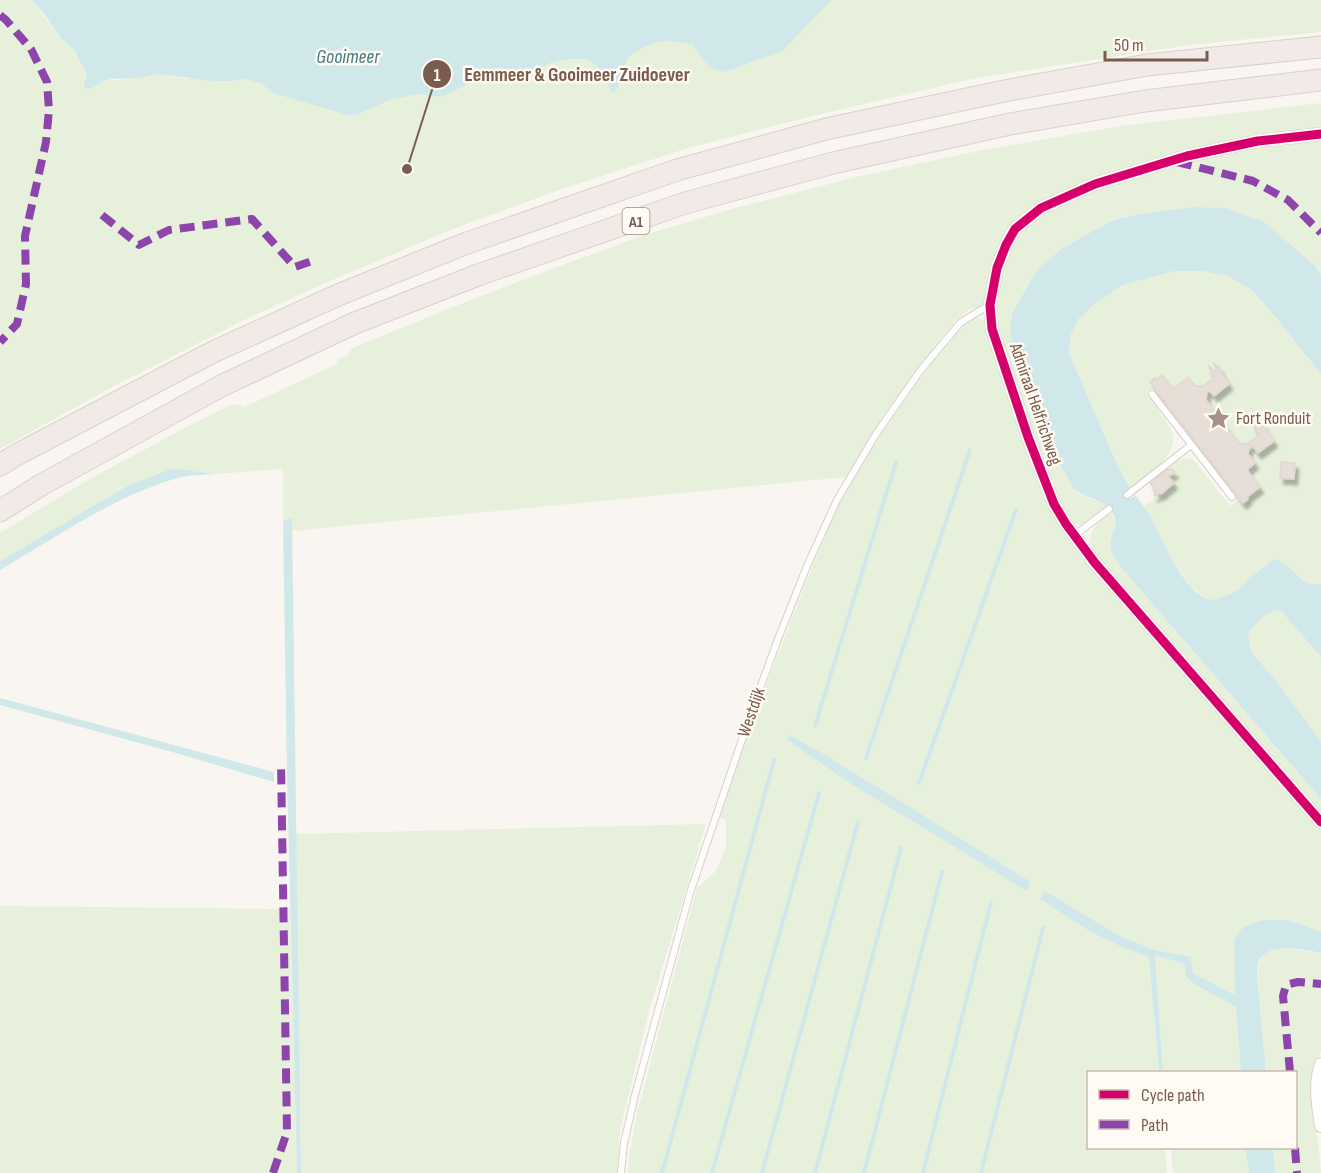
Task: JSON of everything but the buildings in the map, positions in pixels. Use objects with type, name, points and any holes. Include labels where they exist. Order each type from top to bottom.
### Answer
[{"type":"highway","name":"A1","points":[[0,465],[213,352],[338,295],[467,243],[677,170],[826,129],[1009,90],[1147,65],[1321,47]]},
{"type":"highway","name":"A1","points":[[0,511],[41,485],[223,385],[356,323],[478,275],[686,203],[833,163],[1010,124],[1145,101],[1321,80]]},
{"type":"street","name":"Admiraal Helfrichweg","points":[[1321,134],[1258,141],[1187,156],[1095,184],[1041,208],[1015,229],[1006,245],[997,268],[990,305],[992,329],[1028,437],[1054,504],[1102,571],[1321,822]]},
{"type":"street","points":[[1321,1064],[1318,1074],[1318,1107],[1321,1126]]},
{"type":"lane","name":"Westdijk","points":[[621,1173],[624,1143],[635,1095],[690,893],[752,710],[807,566],[837,500],[876,434],[920,371],[960,323],[990,305]]},
{"type":"lane","points":[[1152,394],[1232,497]]},
{"type":"lane","points":[[1127,495],[1191,445]]},
{"type":"lane","points":[[1075,535],[1109,509]]},
{"type":"green space","points":[[0,0],[30,0],[60,37],[74,50],[91,89],[103,81],[157,74],[188,79],[219,0],[1321,0],[1321,32],[1189,45],[971,79],[688,148],[559,190],[453,229],[330,281],[240,322],[110,388],[0,449]]},
{"type":"green space","points":[[1321,103],[1321,129],[1185,152],[1020,218],[988,300],[978,309],[969,310],[955,321],[884,415],[846,477],[292,531],[292,519],[283,521],[283,469],[215,474],[173,468],[124,487],[0,561],[0,533],[95,476],[181,430],[229,406],[239,404],[244,407],[337,364],[337,359],[347,355],[353,348],[440,312],[644,235],[739,207],[861,176],[983,150],[1121,126]]},
{"type":"green space","points":[[1321,138],[1321,274],[1314,265],[1225,208],[1194,207],[1139,214],[1114,220],[1061,250],[1011,338],[1048,442],[1073,488],[1079,494],[1107,506],[1084,523],[1074,523],[1063,512],[1035,443],[996,329],[995,313],[1001,270],[1012,243],[1020,232],[1041,213],[1096,188],[1189,159],[1270,143]]},
{"type":"green space","points":[[1175,271],[1202,271],[1227,276],[1251,289],[1321,374],[1321,584],[1309,583],[1294,574],[1266,563],[1238,589],[1225,597],[1207,598],[1195,590],[1175,563],[1144,506],[1160,494],[1151,483],[1166,471],[1168,465],[1175,461],[1190,459],[1197,464],[1230,506],[1236,501],[1244,502],[1151,381],[1153,387],[1146,393],[1172,432],[1171,449],[1160,464],[1130,488],[1119,469],[1069,353],[1071,334],[1078,318],[1123,285]]},
{"type":"green space","points":[[973,318],[981,318],[986,323],[1051,503],[1321,827],[1321,932],[1288,920],[1263,920],[1234,940],[1236,995],[1193,973],[1191,957],[1155,950],[1118,935],[1045,891],[1091,932],[1149,957],[1159,1071],[1087,1071],[1087,1149],[1165,1149],[1167,1173],[628,1173],[637,1114],[697,888],[716,871],[726,847],[726,820],[719,817],[754,716],[842,497],[881,434],[943,348]],"holes":[[[789,735],[819,751],[1031,882],[1027,890],[848,782],[787,740]]]},
{"type":"green space","points":[[1111,512],[1115,527],[1111,547],[1138,587],[1321,799],[1321,816],[1095,557],[1091,542],[1092,531]]},
{"type":"green space","points":[[1274,610],[1282,612],[1321,657],[1321,742],[1251,650],[1248,634],[1260,619]]},
{"type":"green space","points":[[706,824],[649,1011],[620,1130],[617,1173],[301,1173],[295,834]]},
{"type":"green space","points":[[0,906],[290,909],[297,1173],[0,1173]]},
{"type":"green space","points":[[1285,948],[1321,953],[1321,1052],[1317,1060],[1315,1109],[1321,1173],[1275,1173],[1273,1149],[1297,1149],[1297,1071],[1266,1071],[1257,976],[1261,958],[1272,950]]},
{"type":"green space","points":[[1155,955],[1184,964],[1186,976],[1194,984],[1236,1007],[1241,1071],[1163,1071]]},
{"type":"green space","points":[[1171,1149],[1245,1149],[1249,1173],[1173,1173]]},
{"type":"water","name":"Gooimeer","points":[[31,0],[832,0],[782,51],[724,72],[712,69],[692,44],[657,42],[629,56],[620,76],[619,87],[614,92],[611,91],[597,66],[587,59],[566,59],[550,63],[535,71],[510,72],[468,84],[441,97],[419,94],[392,99],[356,115],[348,115],[273,93],[261,83],[245,79],[215,81],[157,74],[139,78],[112,79],[103,81],[91,89],[85,88],[86,73],[75,51],[61,38],[42,11]]},
{"type":"water","points":[[1194,207],[1225,208],[1264,222],[1314,265],[1321,274],[1321,374],[1251,289],[1227,276],[1202,271],[1175,271],[1123,285],[1097,302],[1079,318],[1071,334],[1069,353],[1119,469],[1130,488],[1125,492],[1130,499],[1135,495],[1144,506],[1180,573],[1196,592],[1208,599],[1226,596],[1275,559],[1307,582],[1321,584],[1321,657],[1282,612],[1274,610],[1260,619],[1248,634],[1251,651],[1321,742],[1321,799],[1119,564],[1110,544],[1115,518],[1103,503],[1073,488],[1048,442],[1011,338],[1010,325],[1013,312],[1036,272],[1060,250],[1114,220],[1139,214]]},
{"type":"water","points":[[173,468],[215,474],[178,478],[132,495],[86,518],[0,570],[0,561],[125,487]]},
{"type":"water","points":[[292,518],[301,1173],[297,1173],[283,521]]},
{"type":"water","points":[[0,698],[274,772],[274,782],[0,705]]},
{"type":"water","points":[[789,735],[819,751],[1031,882],[1027,891],[848,782],[787,740]]},
{"type":"water","points":[[1045,891],[1118,935],[1155,950],[1191,957],[1193,973],[1235,995],[1234,940],[1243,927],[1263,920],[1288,920],[1321,932],[1321,953],[1287,948],[1278,949],[1264,955],[1258,963],[1257,976],[1266,1071],[1241,1071],[1236,1007],[1194,984],[1186,976],[1184,964],[1155,955],[1163,1071],[1159,1071],[1149,957],[1091,932],[1040,899]]},
{"type":"water","points":[[1245,1149],[1273,1149],[1275,1173],[1249,1173]]},
{"type":"waterway","points":[[866,758],[970,450]]},
{"type":"waterway","points":[[815,726],[896,462]]},
{"type":"waterway","points":[[919,783],[1016,510]]},
{"type":"waterway","points":[[662,1173],[774,760]]},
{"type":"waterway","points":[[712,1173],[819,793]]},
{"type":"waterway","points":[[762,1173],[858,822]]},
{"type":"waterway","points":[[815,1173],[901,848]]},
{"type":"waterway","points":[[864,1173],[942,872]]},
{"type":"waterway","points":[[923,1173],[991,902]]},
{"type":"waterway","points":[[981,1173],[1043,928]]},
{"type":"marked path","points":[[0,15],[31,49],[47,82],[49,110],[46,142],[25,236],[26,284],[17,324],[0,342]]},
{"type":"marked path","points":[[1177,162],[1253,181],[1288,200],[1321,233]]},
{"type":"marked path","points":[[102,215],[139,245],[169,230],[252,219],[295,267],[315,260]]},
{"type":"marked path","points":[[273,1173],[287,1132],[281,762]]},
{"type":"marked path","points":[[1290,1071],[1283,996],[1286,985],[1298,982],[1321,984]]},
{"type":"marked path","points":[[1295,1149],[1297,1173]]},
{"type":"cycle path","points":[[1321,134],[1258,141],[1187,156],[1095,184],[1041,208],[1015,229],[1006,245],[997,268],[990,305],[992,329],[1028,437],[1054,504],[1066,524],[1095,563],[1321,822]]},
{"type":"place","name":"Eemmeer & Gooimeer Zuidoever","points":[[407,169]]},
{"type":"place","name":"Fort Ronduit","points":[[1218,418]]}]
